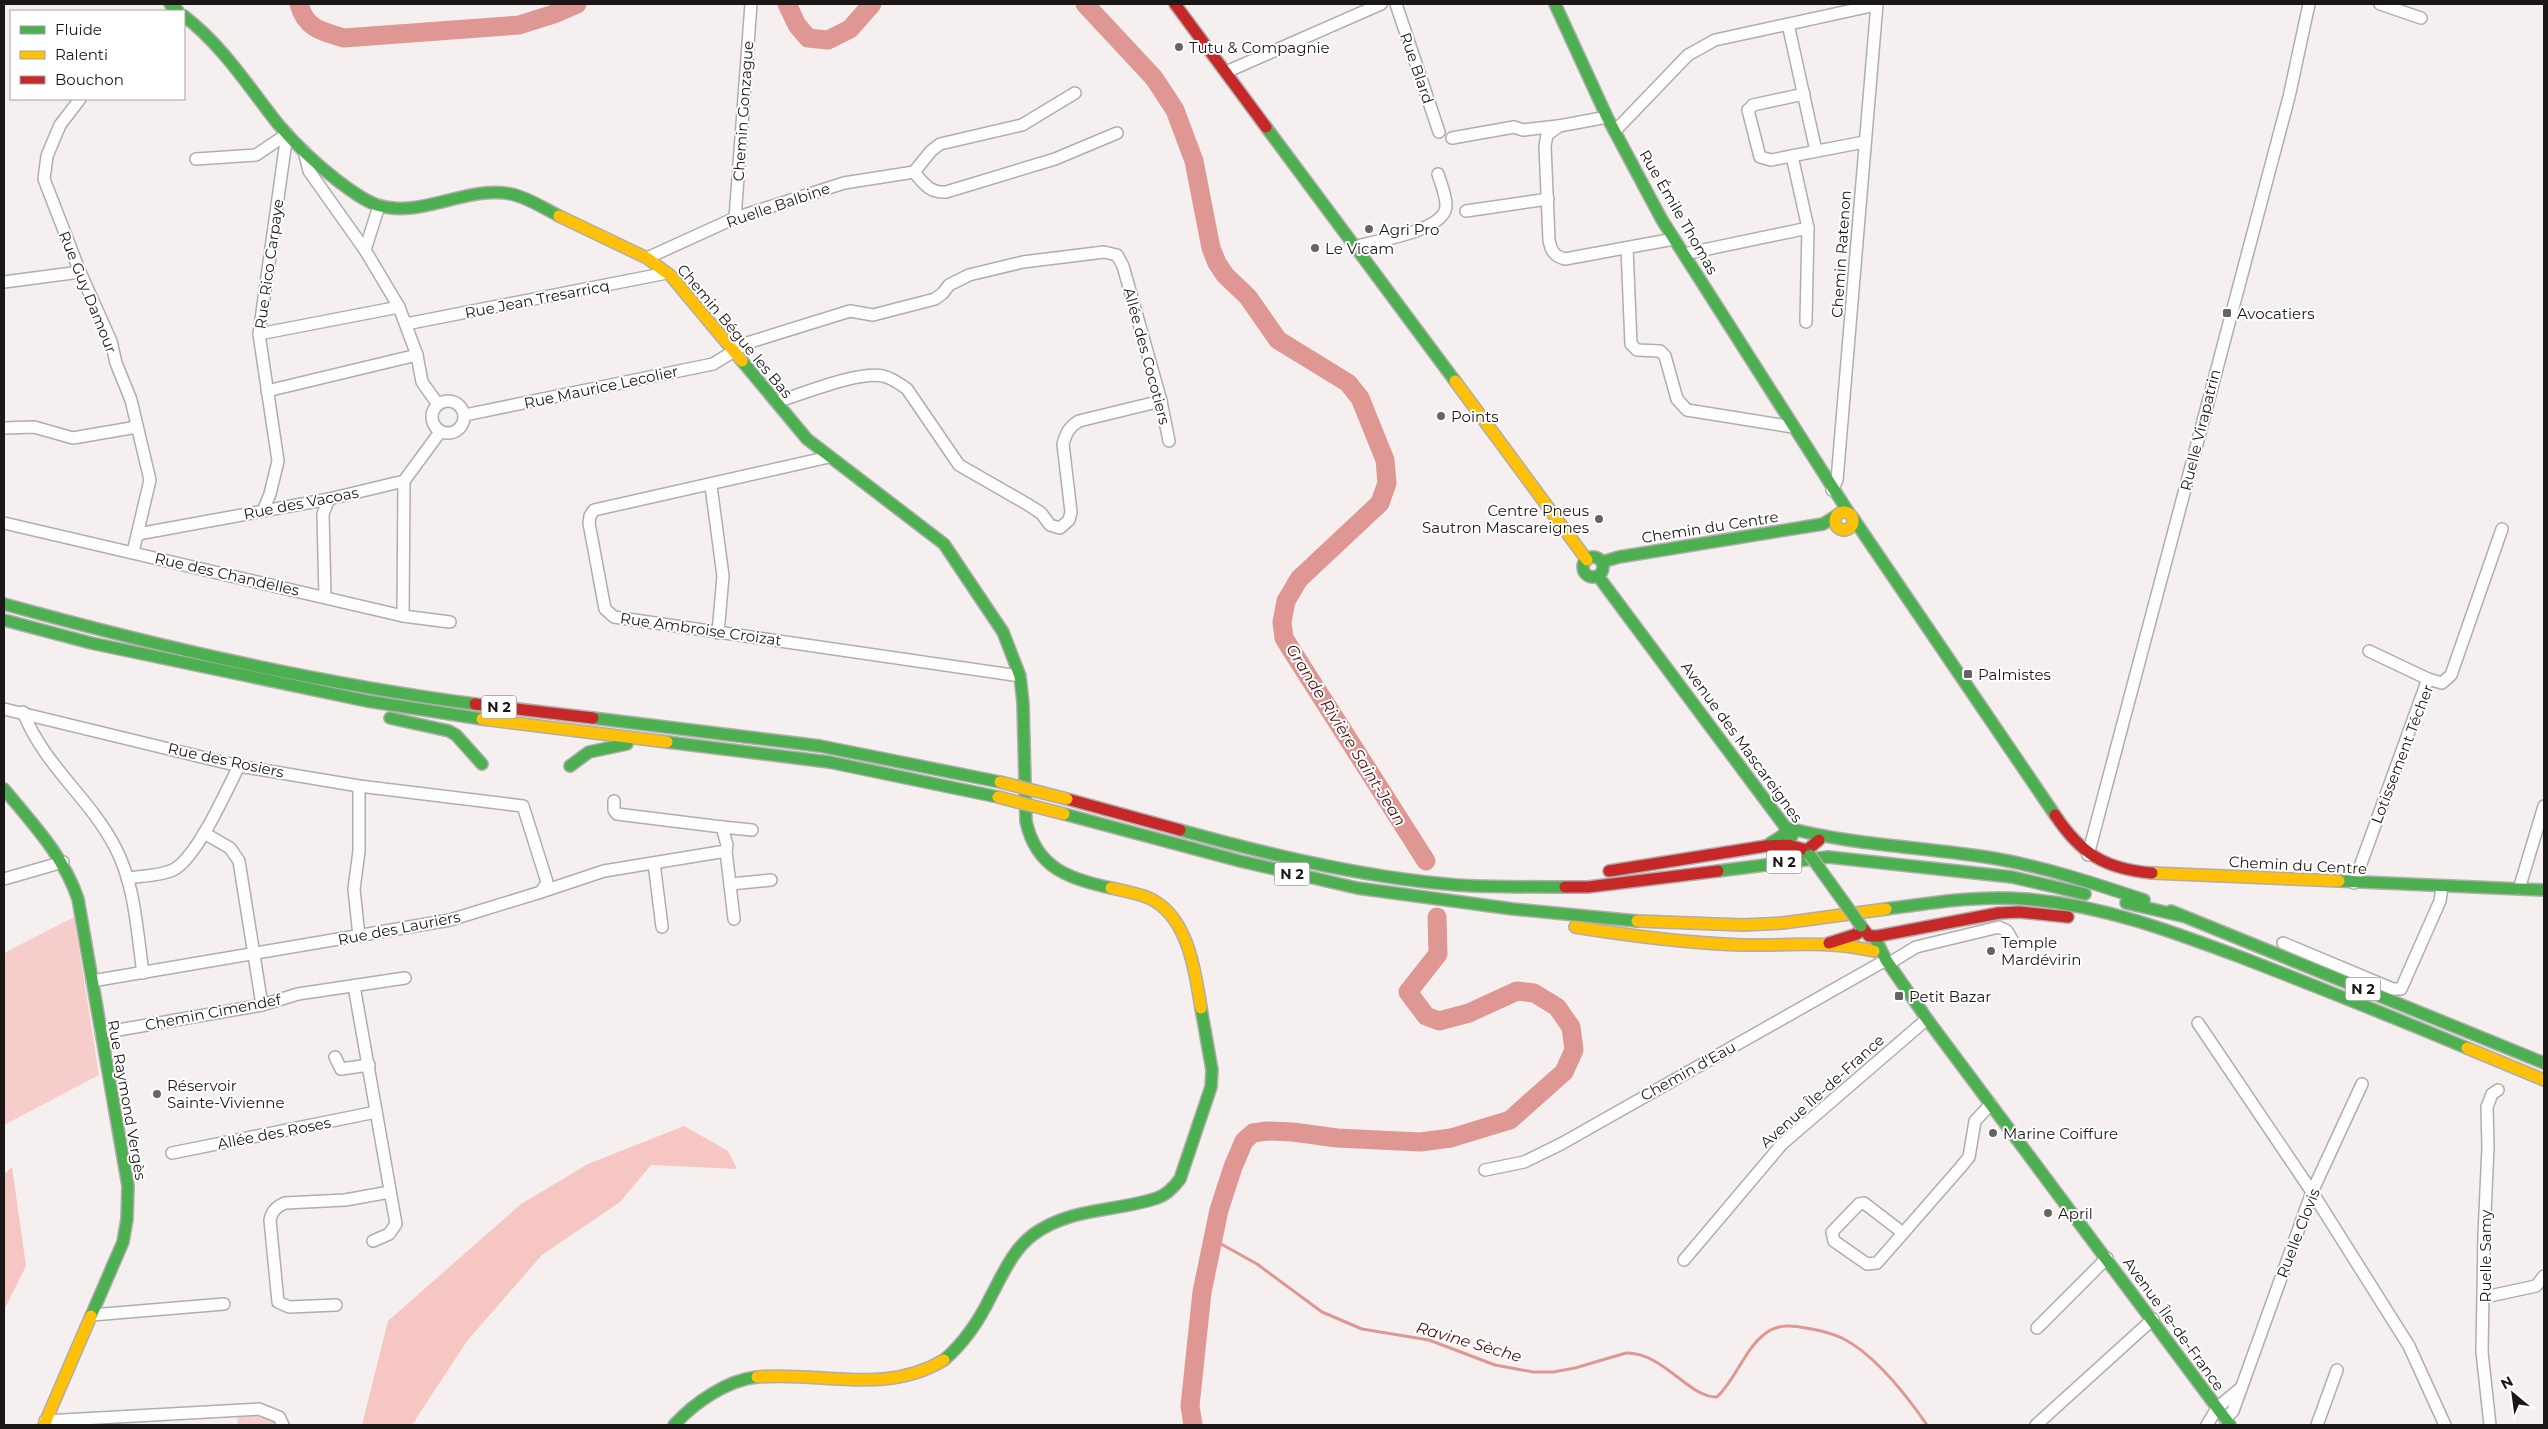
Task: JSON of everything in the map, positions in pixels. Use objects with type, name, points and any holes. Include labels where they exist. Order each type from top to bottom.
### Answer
[{"type":"main road","points":[[1175,4],[1587,560]]},
{"type":"main road","name":"Rue Émile Thomas","points":[[1555,4],[1607,116],[1674,238],[1832,490]]},
{"type":"main road","name":"Chemin Bégue les Bas","points":[[185,17],[210,38],[287,134],[304,151],[336,180],[379,206],[393,208],[425,206],[489,194],[508,193],[647,258],[667,273],[807,439],[944,544],[1003,632],[1020,676],[1027,836],[1034,849],[1045,862],[1064,873],[1116,890],[1141,895],[1157,903],[1178,926],[1188,946],[1212,1070],[1211,1087],[1180,1179],[1171,1190],[1158,1198],[1059,1220],[1038,1231],[1020,1246],[968,1336],[948,1356],[929,1368],[883,1381],[831,1381],[770,1376],[744,1378],[698,1402],[674,1425]]},
{"type":"main road","points":[[1832,490],[1843,513],[1852,526],[1842,530]]},
{"type":"main road","points":[[1843,513],[1836,525],[1842,530],[1865,538]]},
{"type":"main road","points":[[1843,513],[1865,538]]},
{"type":"main road","name":"Chemin du Centre","points":[[1602,562],[1619,557],[1823,524],[1843,513]]},
{"type":"main road","name":"Chemin du Centre","points":[[1823,524],[1842,530]]},
{"type":"main road","name":"Chemin du Centre","points":[[1865,538],[2065,830],[2088,855],[2108,866],[2128,871],[2354,883],[2544,890]]},
{"type":"main road","points":[[1594,558],[1602,562],[1603,571],[1598,576],[1589,576],[1584,572],[1584,565],[1587,560],[1594,558]]},
{"type":"main road","name":"Avenue des Mascareignes","points":[[1598,576],[1734,753],[1788,828],[1794,840],[1808,852],[1861,926]]},
{"type":"main road","name":"N 2","points":[[4,604],[59,620],[320,679],[463,702],[820,746],[901,761],[1000,782],[1241,847],[1381,876],[1473,886],[1588,887],[1828,857],[2012,877],[2182,916],[2544,1063]]},
{"type":"main road","name":"N 2","points":[[4,620],[91,643],[278,684],[458,716],[829,762],[998,797],[1209,854],[1342,885],[1525,912],[1692,924],[1746,925],[1842,917],[1932,903],[2038,899],[2104,911],[2182,933],[2240,957],[2308,981],[2544,1080]]},
{"type":"main road","points":[[278,684],[305,699],[449,731],[456,735],[482,764]]},
{"type":"main road","points":[[570,766],[576,758],[606,747],[658,741]]},
{"type":"main road","name":"Rue Raymond Vergès","points":[[4,789],[63,862],[73,879],[128,1186],[128,1219],[123,1242],[44,1423]]},
{"type":"main road","points":[[1766,846],[1782,836],[1788,828],[1822,837],[1998,859],[2080,878],[2139,898],[2182,916]]},
{"type":"main road","points":[[1598,873],[1766,846],[1788,845],[1808,852],[1822,837]]},
{"type":"main road","points":[[1381,876],[1542,877],[1570,875]]},
{"type":"main road","points":[[1525,912],[1557,924],[1664,941],[1743,946],[1849,945],[1883,958]]},
{"type":"main road","points":[[1861,926],[1869,936],[1900,934],[1979,916],[2019,912],[2078,919],[2144,931],[2240,957]]},
{"type":"main road","points":[[1829,944],[1857,934],[1861,926]]},
{"type":"main road","points":[[1861,926],[1883,958]]},
{"type":"main road","points":[[1883,958],[1900,934]]},
{"type":"main road","name":"Avenue Île-de-France","points":[[1874,936],[1883,958],[1927,1019],[2153,1319],[2227,1422]]},
{"type":"street","name":"Chemin Gonzague","points":[[735,218],[751,4]]},
{"type":"street","points":[[1226,72],[1381,4]]},
{"type":"street","name":"Rue Blard","points":[[1396,4],[1438,132]]},
{"type":"street","points":[[1616,131],[1688,55],[1701,46],[1732,36],[1876,4]]},
{"type":"street","name":"Chemin Ratenon","points":[[1832,490],[1838,471],[1876,4]]},
{"type":"street","name":"Ruelle Virapatrin","points":[[2088,855],[2110,778],[2231,310],[2289,96],[2309,4]]},
{"type":"street","points":[[2380,4],[2421,18]]},
{"type":"street","points":[[1788,24],[1816,151]]},
{"type":"street","points":[[1075,93],[1022,125],[940,144],[931,151],[914,172],[928,188],[936,192],[946,192],[1055,159],[1117,133]]},
{"type":"street","points":[[1804,94],[1752,105],[1748,110],[1760,157],[1770,160],[1864,142]]},
{"type":"street","name":"Rue Guy Damour","points":[[79,100],[60,125],[44,167],[44,179],[80,272],[111,341],[137,427],[150,480],[133,552]]},
{"type":"street","points":[[1452,138],[1514,127],[1523,130],[1558,126],[1607,116]]},
{"type":"street","points":[[1558,126],[1552,129],[1545,141],[1549,240],[1557,257],[1565,259],[1674,238]]},
{"type":"street","points":[[196,159],[256,155],[287,134]]},
{"type":"street","name":"Rue Rico Carpaye","points":[[263,511],[270,494],[278,461],[259,334],[287,134]]},
{"type":"street","points":[[304,151],[309,171],[364,250],[399,307],[417,355],[422,382],[437,404]]},
{"type":"street","points":[[1792,156],[1808,228],[1806,322]]},
{"type":"street","name":"Ruelle Balbine","points":[[647,258],[735,218],[844,183],[914,172]]},
{"type":"street","points":[[1356,246],[1422,229],[1438,221],[1444,214],[1446,205],[1438,174]]},
{"type":"street","points":[[1466,211],[1548,199]]},
{"type":"street","points":[[364,250],[379,206]]},
{"type":"street","points":[[1684,254],[1808,228]]},
{"type":"street","points":[[1627,248],[1631,344],[1641,352],[1660,351],[1665,356],[1679,404],[1688,410],[1793,427]]},
{"type":"street","name":"Rue Maurice Lecolier","points":[[465,415],[713,364],[747,343],[850,312],[874,314],[935,299],[958,279],[1023,262],[1104,252],[1116,256],[1125,272]]},
{"type":"street","points":[[4,282],[80,272]]},
{"type":"street","name":"Allée des Cocotiers","points":[[1125,272],[1161,401],[1168,441]]},
{"type":"street","name":"Rue Jean Tresarricq","points":[[406,324],[667,273]]},
{"type":"street","points":[[259,334],[399,307]]},
{"type":"street","points":[[267,391],[417,355]]},
{"type":"street","points":[[776,402],[859,377],[884,376],[907,389],[959,465],[1027,504],[1041,513],[1050,525],[1060,528],[1069,520],[1071,512],[1062,444],[1071,426],[1079,421],[1161,401]]},
{"type":"street","points":[[447,400],[459,404],[465,415],[464,422],[454,432],[440,432],[431,417],[437,404],[447,400]]},
{"type":"street","points":[[4,428],[34,427],[73,438],[137,427]]},
{"type":"street","points":[[403,616],[404,482],[440,432]]},
{"type":"street","name":"Rue Ambroise Croizat","points":[[829,457],[711,486],[599,508],[590,516],[589,522],[605,609],[608,614],[614,617],[718,633],[1020,676]]},
{"type":"street","name":"Rue des Vacoas","points":[[138,534],[329,499],[404,482]]},
{"type":"street","points":[[711,486],[723,576],[718,633]]},
{"type":"street","points":[[325,597],[323,514],[329,499]]},
{"type":"street","name":"Rue des Chandelles","points":[[4,523],[403,616],[450,622]]},
{"type":"street","name":"Lotissement Técher","points":[[2354,883],[2428,678],[2442,683],[2451,675],[2502,529]]},
{"type":"street","points":[[2369,650],[2428,678]]},
{"type":"street","name":"Rue des Rosiers","points":[[4,709],[23,712],[239,766],[359,786],[524,806],[547,882],[541,892]]},
{"type":"street","points":[[23,712],[44,754],[88,807],[116,848],[127,878],[144,973]]},
{"type":"street","points":[[127,878],[174,870],[186,858],[204,832],[239,766]]},
{"type":"street","points":[[359,786],[359,851],[354,889],[359,936]]},
{"type":"street","points":[[614,801],[614,810],[617,814],[752,830]]},
{"type":"street","points":[[2519,889],[2544,806]]},
{"type":"street","points":[[722,827],[727,845],[726,851],[734,919]]},
{"type":"street","points":[[204,832],[230,848],[239,861],[262,1005]]},
{"type":"street","name":"Rue des Lauriers","points":[[92,981],[254,955],[450,920],[604,871],[726,851]]},
{"type":"street","points":[[4,879],[63,862]]},
{"type":"street","points":[[654,863],[662,927]]},
{"type":"street","points":[[730,884],[771,880]]},
{"type":"street","points":[[2283,943],[2401,990],[2440,901],[2442,887]]},
{"type":"street","name":"Chemin d'Eau","points":[[1485,1170],[1524,1162],[1560,1144],[1883,958],[1916,947],[1999,927],[2008,931],[2014,943]]},
{"type":"street","name":"Chemin Cimendef","points":[[101,1033],[262,1005],[298,994],[405,978]]},
{"type":"street","points":[[354,986],[369,1065],[395,1227],[389,1234],[373,1241]]},
{"type":"street","name":"Avenue Île-de-France","points":[[1684,1260],[1782,1144],[1927,1019]]},
{"type":"street","points":[[2198,1022],[2312,1192],[2409,1346],[2446,1425]]},
{"type":"street","points":[[335,1057],[340,1069],[369,1065]]},
{"type":"street","name":"Ruelle Clovis","points":[[2227,1422],[2233,1411],[2312,1192],[2362,1084]]},
{"type":"street","name":"Ruelle Samy","points":[[2490,1425],[2482,1352],[2485,1297],[2484,1235],[2488,1147],[2487,1107],[2492,1094],[2498,1090]]},
{"type":"street","points":[[1903,1233],[1864,1203],[1859,1204],[1832,1232],[1834,1241],[1866,1264],[1872,1265],[1877,1263],[1969,1157],[1975,1121],[1992,1104]]},
{"type":"street","name":"Allée des Roses","points":[[172,1153],[376,1112]]},
{"type":"street","points":[[336,1305],[289,1307],[278,1302],[270,1220],[272,1213],[277,1207],[285,1203],[345,1200],[390,1192]]},
{"type":"street","name":"Avenue Île-de-France","points":[[2036,1328],[2107,1258]]},
{"type":"street","points":[[2485,1297],[2536,1286],[2544,1276]]},
{"type":"street","points":[[92,1315],[224,1304]]},
{"type":"street","points":[[2036,1425],[2153,1319]]},
{"type":"street","points":[[2317,1425],[2337,1370]]},
{"type":"street","name":"Ruelle Clovis","points":[[2217,1408],[2242,1386]]},
{"type":"street","name":"Avenue Île-de-France","points":[[2207,1425],[2217,1408]]},
{"type":"street","points":[[44,1423],[259,1409],[279,1417],[283,1425]]},
{"type":"shaded area","points":[[74,917],[99,1075],[4,1125],[4,953]]},
{"type":"shaded area","points":[[684,1126],[728,1151],[737,1169],[651,1165],[620,1202],[542,1255],[467,1341],[412,1425],[362,1425],[388,1321],[521,1204],[588,1164]]},
{"type":"shaded area","points":[[12,1167],[26,1266],[4,1310],[4,1174]]},
{"type":"shaded area","points":[[237,1414],[265,1415],[279,1425],[238,1425]]},
{"type":"waterway","name":"Grande Rivière Saint-Jean","points":[[299,4],[305,19],[310,24],[329,34],[344,38],[519,25],[554,14],[577,4]]},
{"type":"waterway","name":"Grande Rivière Saint-Jean","points":[[787,4],[797,25],[808,38],[828,40],[850,29],[872,4]]},
{"type":"waterway","name":"Grande Rivière Saint-Jean","points":[[1085,4],[1154,78],[1175,110],[1194,161],[1211,248],[1217,263],[1225,275],[1248,297],[1278,340],[1348,383],[1360,398],[1385,460],[1387,483],[1380,503],[1299,579],[1286,601],[1282,622],[1284,638],[1426,861]]},
{"type":"waterway","name":"Grande Rivière Saint-Jean","points":[[1193,1425],[1190,1406],[1202,1292],[1219,1210],[1244,1141],[1253,1133],[1267,1131],[1293,1132],[1337,1138],[1420,1142],[1451,1138],[1510,1120],[1564,1072],[1574,1050],[1571,1027],[1557,1007],[1534,993],[1517,991],[1469,1013],[1439,1021],[1426,1016],[1408,992],[1438,954],[1437,917]]},
{"type":"waterway","name":"Ravine Sèche","points":[[1214,1240],[1257,1264],[1322,1312],[1362,1329],[1429,1340],[1495,1365],[1533,1372],[1553,1372],[1575,1368],[1626,1353],[1652,1360],[1696,1390],[1717,1397],[1752,1347],[1766,1333],[1775,1328],[1790,1326],[1824,1332],[1842,1338],[1866,1354],[1900,1389],[1927,1425]]},
{"type":"traffic: fast","points":[[170,4],[177,10]]},
{"type":"traffic: fast","points":[[1555,4],[1607,117],[1662,220],[1849,513]]},
{"type":"traffic: fast","points":[[185,17],[223,53],[278,124],[299,147],[330,175],[367,200],[377,205],[411,208],[494,192],[523,198],[559,216]]},
{"type":"traffic: fast","points":[[1266,127],[1455,381]]},
{"type":"traffic: fast","points":[[742,361],[807,439],[944,544],[1003,632],[1020,676],[1023,703],[1026,821],[1031,837],[1038,850],[1056,869],[1081,880],[1111,888]]},
{"type":"traffic: fast","points":[[1602,562],[1619,557],[1823,524],[1836,516]]},
{"type":"traffic: fast","points":[[1853,518],[2055,815]]},
{"type":"traffic: fast","points":[[1593,557],[1600,560],[1603,567],[1600,574],[1593,577],[1586,574],[1583,567],[1586,560],[1593,557]]},
{"type":"traffic: fast","points":[[1598,576],[1792,836]]},
{"type":"traffic: fast","points":[[4,604],[121,635],[238,662],[356,686],[475,704]]},
{"type":"traffic: fast","points":[[4,620],[91,643],[367,701],[482,719]]},
{"type":"traffic: fast","points":[[390,718],[449,731],[456,735],[482,764]]},
{"type":"traffic: fast","points":[[593,718],[820,746],[1000,782]]},
{"type":"traffic: fast","points":[[667,742],[829,762],[998,797]]},
{"type":"traffic: fast","points":[[570,766],[589,752],[627,744]]},
{"type":"traffic: fast","points":[[4,789],[56,854],[72,883],[78,899],[128,1186],[127,1219],[123,1242],[91,1316]]},
{"type":"traffic: fast","points":[[1064,814],[1240,861],[1357,888],[1513,909],[1637,921]]},
{"type":"traffic: fast","points":[[1766,846],[1782,836],[1788,828],[1866,843],[1998,859],[2072,877],[2144,900]]},
{"type":"traffic: fast","points":[[1180,830],[1289,858],[1401,879],[1474,886],[1565,887]]},
{"type":"traffic: fast","points":[[1810,855],[1861,926]]},
{"type":"traffic: fast","points":[[1718,871],[1828,857],[2012,877],[2085,894]]},
{"type":"traffic: fast","points":[[2339,881],[2544,890]]},
{"type":"traffic: fast","points":[[1886,909],[1955,900],[2008,898],[2054,902],[2109,913],[2163,929],[2243,958],[2467,1048]]},
{"type":"traffic: fast","points":[[2126,903],[2182,916]]},
{"type":"traffic: fast","points":[[2171,911],[2544,1063]]},
{"type":"traffic: fast","points":[[1875,938],[1886,960],[1927,1019],[2230,1425]]},
{"type":"traffic: fast","points":[[944,1360],[971,1331],[1009,1262],[1020,1247],[1034,1234],[1048,1225],[1078,1214],[1161,1197],[1180,1179],[1211,1087],[1212,1070],[1201,1008]]},
{"type":"traffic: fast","points":[[674,1425],[691,1409],[712,1394],[734,1383],[757,1377]]},
{"type":"traffic: slow","points":[[559,216],[647,258],[671,276],[742,361]]},
{"type":"traffic: slow","points":[[1455,381],[1587,560]]},
{"type":"traffic: slow","points":[[1844,512],[1850,515],[1853,521],[1850,527],[1844,530],[1838,527],[1835,521],[1838,515],[1844,512]]},
{"type":"traffic: slow","points":[[482,719],[667,742]]},
{"type":"traffic: slow","points":[[1000,782],[1067,799]]},
{"type":"traffic: slow","points":[[998,797],[1064,814]]},
{"type":"traffic: slow","points":[[2152,873],[2339,881]]},
{"type":"traffic: slow","points":[[1111,888],[1149,898],[1162,906],[1173,917],[1181,931],[1192,961],[1201,1008]]},
{"type":"traffic: slow","points":[[1637,921],[1743,925],[1783,923],[1886,909]]},
{"type":"traffic: slow","points":[[1575,927],[1699,943],[1824,945],[1874,951]]},
{"type":"traffic: slow","points":[[2467,1048],[2544,1080]]},
{"type":"traffic: slow","points":[[44,1425],[91,1316]]},
{"type":"traffic: slow","points":[[757,1377],[781,1376],[875,1380],[921,1371],[944,1360]]},
{"type":"traffic: jam","points":[[1175,4],[1266,127]]},
{"type":"traffic: jam","points":[[475,704],[593,718]]},
{"type":"traffic: jam","points":[[1067,799],[1180,830]]},
{"type":"traffic: jam","points":[[2055,815],[2075,840],[2096,857],[2121,868],[2152,873]]},
{"type":"traffic: jam","points":[[1609,871],[1766,846],[1788,845],[1807,850],[1819,840]]},
{"type":"traffic: jam","points":[[1565,887],[1588,887],[1718,871]]},
{"type":"traffic: jam","points":[[1829,943],[1857,934],[1861,926],[1869,936],[1878,936],[1999,913],[2019,912],[2068,917]]},
{"type":"place","name":"Tutu & Compagnie","points":[[1179,47]]},
{"type":"place","name":"Agri Pro","points":[[1369,229]]},
{"type":"place","name":"Le Vicam","points":[[1315,248]]},
{"type":"place","name":"Avocatiers","points":[[2227,313]]},
{"type":"place","name":"Points","points":[[1441,416]]},
{"type":"place","name":"Centre Pneus Sautron Mascareignes","points":[[1599,519]]},
{"type":"place","name":"Palmistes","points":[[1968,674]]},
{"type":"place","name":"Temple Mardévirin","points":[[1991,951]]},
{"type":"place","name":"Petit Bazar","points":[[1899,996]]},
{"type":"place","name":"Réservoir Sainte-Vivienne","points":[[157,1094]]},
{"type":"place","name":"Marine Coiffure","points":[[1993,1133]]},
{"type":"place","name":"April","points":[[2048,1213]]}]
